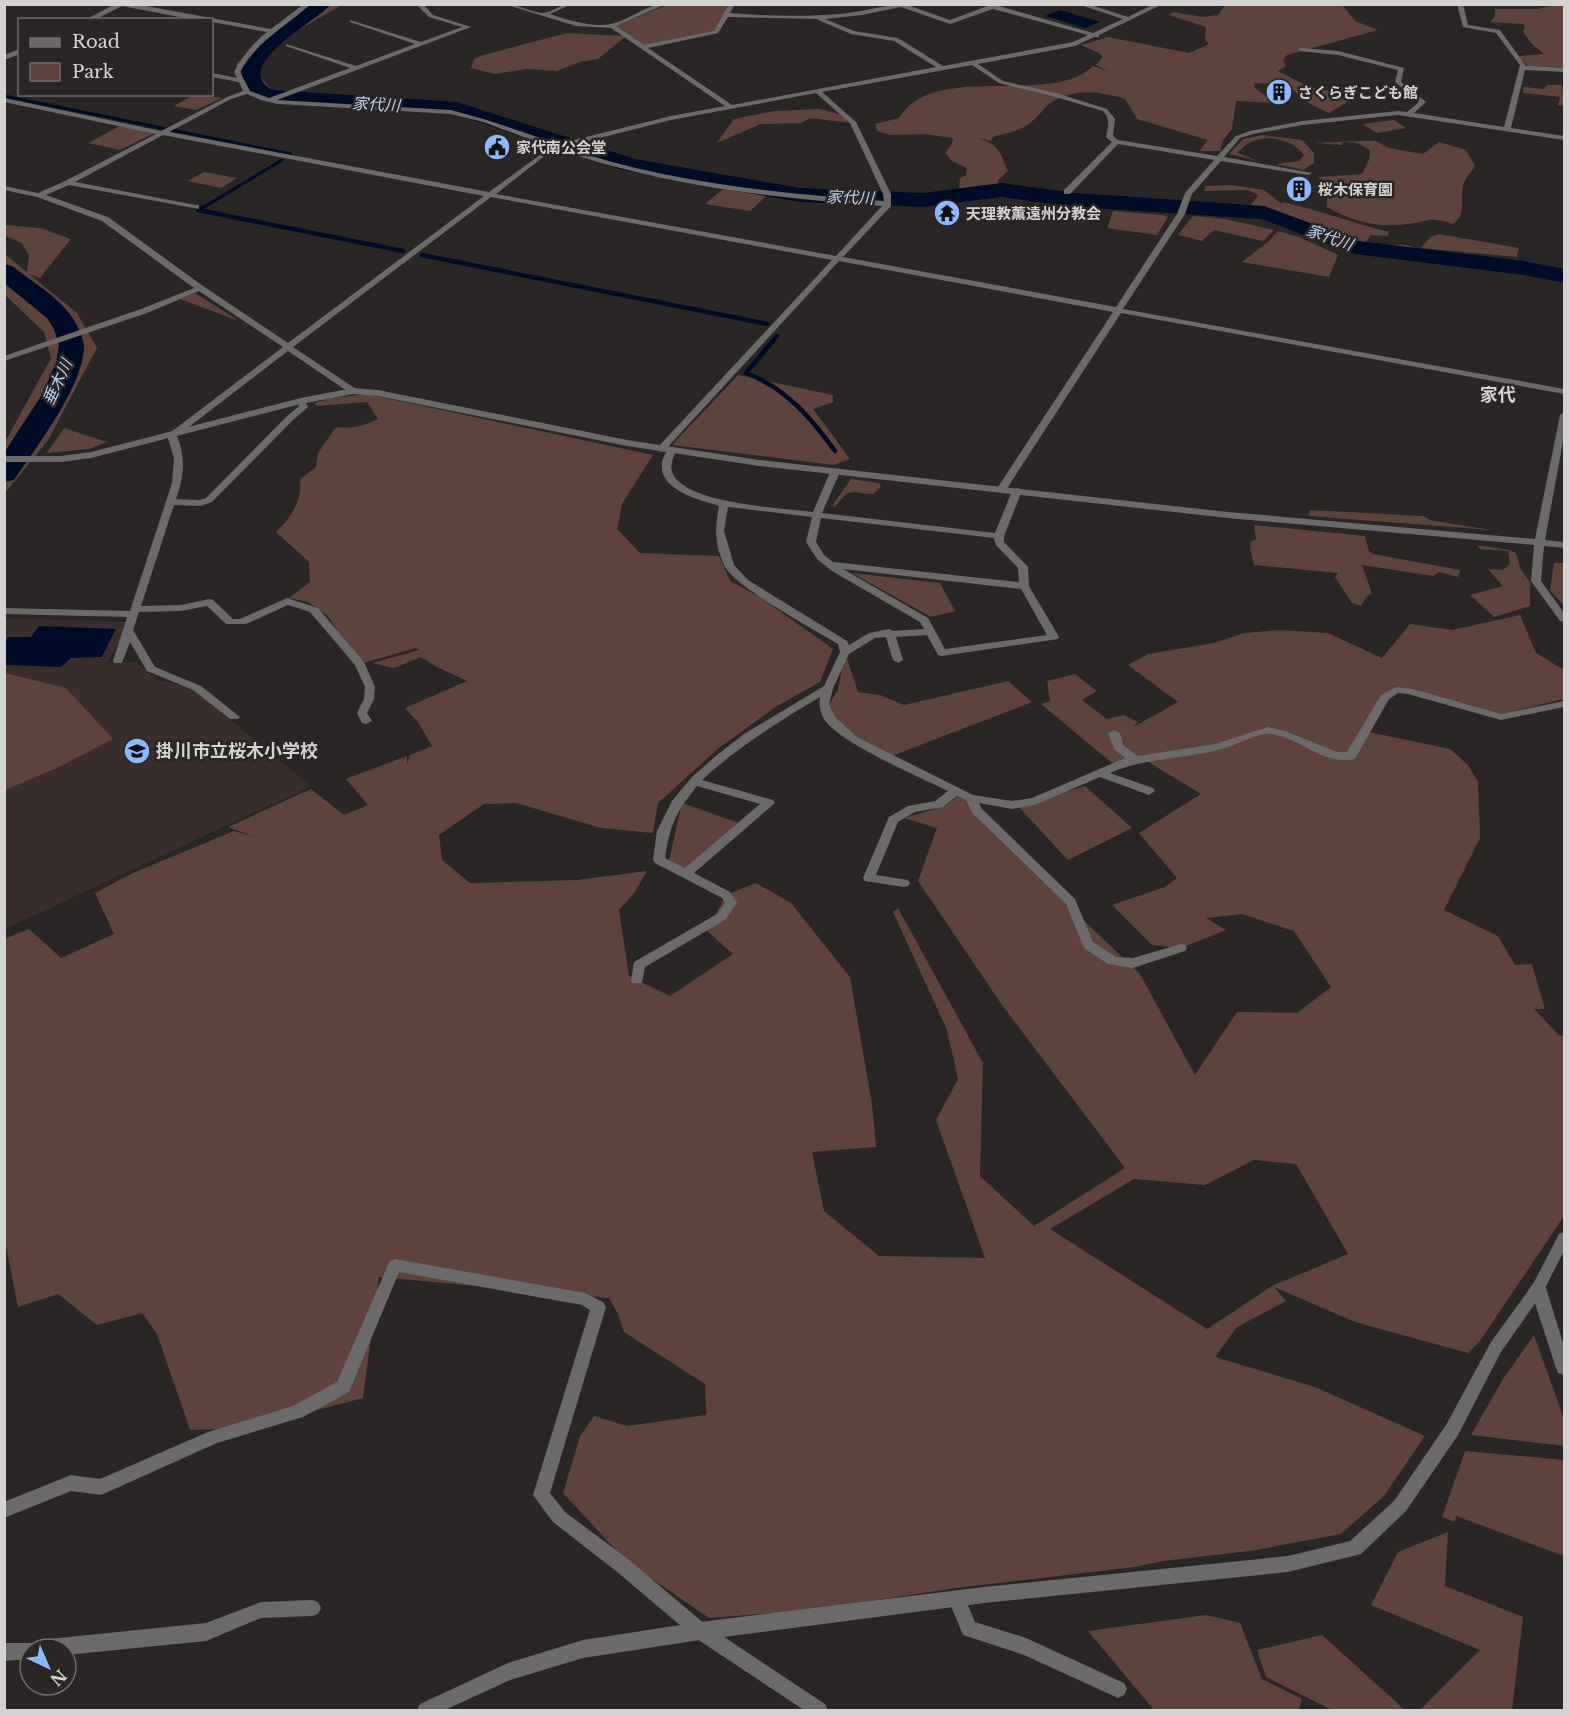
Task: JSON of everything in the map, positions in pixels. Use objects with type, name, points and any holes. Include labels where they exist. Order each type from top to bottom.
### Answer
[{"type":"street","points":[[92,18],[122,4],[198,18]]},
{"type":"street","points":[[247,92],[237,72],[241,62],[257,44],[308,4]]},
{"type":"street","points":[[272,100],[468,27],[431,16],[419,4]]},
{"type":"street","points":[[507,4],[576,24],[612,26],[663,4]]},
{"type":"street","points":[[543,15],[569,4]]},
{"type":"street","points":[[642,47],[716,32],[732,4]]},
{"type":"street","points":[[1080,4],[1130,20]]},
{"type":"street","points":[[172,435],[557,146],[729,106],[1075,44],[1097,36],[1160,4]]},
{"type":"street","points":[[1461,4],[1465,26],[1498,31],[1522,64],[1507,129]]},
{"type":"street","points":[[726,15],[771,18],[815,17],[902,5],[950,22],[997,6],[1097,36]]},
{"type":"street","points":[[815,17],[852,33],[898,40],[943,69]]},
{"type":"street","points":[[213,21],[274,31]]},
{"type":"street","points":[[352,21],[420,44]]},
{"type":"street","points":[[612,26],[729,106]]},
{"type":"street","points":[[288,45],[355,68]]},
{"type":"street","points":[[1301,50],[1338,53],[1402,69],[1398,82],[1423,102],[1409,114]]},
{"type":"street","points":[[973,63],[1001,82],[1054,94],[1105,110],[1111,114],[1113,122],[1109,137],[1116,142],[1308,173]]},
{"type":"street","points":[[1522,68],[1564,70]]},
{"type":"street","points":[[213,75],[239,80]]},
{"type":"street","points":[[817,91],[853,122],[888,200]]},
{"type":"street","points":[[39,195],[68,183],[229,98],[247,92],[272,100],[451,112],[485,121],[617,166],[809,200],[888,200]]},
{"type":"street","points":[[4,100],[492,195],[1564,392]]},
{"type":"street","points":[[1001,490],[1184,208],[1189,193],[1238,136],[1333,119],[1409,114],[1564,138]]},
{"type":"street","points":[[1067,192],[1116,142]]},
{"type":"street","points":[[68,183],[196,207]]},
{"type":"street","points":[[4,188],[39,195],[105,219],[200,288],[353,391]]},
{"type":"street","points":[[661,449],[838,258],[888,200]]},
{"type":"street","points":[[4,359],[144,311],[200,288]]},
{"type":"street","points":[[4,459],[39,460],[81,457],[300,401],[353,391],[390,394],[529,425],[661,449],[835,472],[1239,516],[1564,545]]},
{"type":"street","points":[[171,502],[201,503],[209,500],[289,419],[304,407],[300,401]]},
{"type":"street","points":[[1564,415],[1539,544],[1536,581],[1564,619]]},
{"type":"street","points":[[118,661],[171,502],[180,467],[177,447],[172,435]]},
{"type":"street","points":[[672,450],[667,458],[666,469],[672,481],[685,490],[724,504],[999,536]]},
{"type":"street","points":[[835,472],[817,514],[811,542],[820,557],[830,565],[924,620],[942,653],[1054,636],[1024,586],[1023,567],[1018,560],[1003,549],[999,536],[1017,491]]},
{"type":"street","points":[[724,504],[719,531],[729,566],[744,582],[843,643],[845,652]]},
{"type":"street","points":[[830,565],[1024,586]]},
{"type":"street","points":[[4,611],[134,612],[181,608],[209,602],[230,622],[242,622],[287,601],[314,610],[360,664],[370,687],[369,699],[362,713],[366,721]]},
{"type":"street","points":[[129,630],[151,669],[196,688],[234,717]]},
{"type":"street","points":[[889,632],[898,660]]},
{"type":"street","points":[[931,632],[889,632],[873,635],[845,652],[828,688],[824,705],[830,719],[853,739],[970,798],[1012,805],[1035,801],[1126,761],[1217,747],[1268,730],[1281,733],[1336,756],[1352,756],[1384,697],[1396,690],[1409,691],[1501,717],[1564,704]]},
{"type":"street","points":[[637,980],[639,965],[721,917],[731,903],[726,896],[659,860],[659,843],[668,817],[695,782],[740,741],[828,688]]},
{"type":"street","points":[[1114,733],[1118,747],[1136,760]]},
{"type":"street","points":[[1100,773],[1149,791]]},
{"type":"street","points":[[686,874],[769,803],[695,782]]},
{"type":"street","points":[[904,883],[869,879],[893,820],[912,809],[939,804],[956,791]]},
{"type":"street","points":[[970,798],[977,812],[1071,902],[1088,945],[1113,961],[1132,963],[1181,948]]},
{"type":"street","points":[[426,1710],[508,1672],[583,1649],[700,1631],[957,1599],[1288,1564],[1354,1548],[1400,1506],[1452,1430],[1496,1347],[1538,1288],[1564,1238]]},
{"type":"street","points":[[4,1509],[71,1483],[101,1487],[214,1437],[297,1412],[343,1387],[395,1265],[585,1299],[598,1308],[541,1495],[559,1517],[622,1565],[700,1631],[819,1710]]},
{"type":"street","points":[[1538,1288],[1564,1368]]},
{"type":"street","points":[[957,1599],[969,1629],[1026,1647],[1118,1689]]},
{"type":"street","points":[[78,1645],[206,1632],[261,1610],[312,1608]]},
{"type":"shaded area","name":"掛川市立桜木小学校","points":[[5,618],[131,622],[107,663],[136,662],[158,680],[192,688],[311,786],[5,929]]},
{"type":"green space","points":[[310,5],[342,5],[298,30],[259,63],[261,78],[274,92],[335,98],[449,103],[482,110],[645,163],[818,192],[920,197],[942,195],[959,189],[960,178],[966,175],[967,168],[952,161],[945,153],[952,144],[953,138],[924,134],[890,135],[877,131],[875,124],[899,118],[916,101],[938,91],[964,87],[1049,84],[1074,78],[1093,66],[1108,71],[1096,65],[1103,57],[1099,53],[1081,45],[1108,37],[1189,53],[1209,44],[1205,40],[1206,27],[1169,15],[1173,12],[1203,17],[1218,15],[1225,5],[1342,5],[1355,21],[1378,30],[1287,55],[1283,60],[1286,66],[1278,71],[1309,87],[1357,96],[1329,113],[1310,104],[1287,85],[1255,83],[1254,87],[1267,97],[1281,99],[1275,103],[1236,101],[1232,129],[1223,140],[1220,151],[1199,151],[1208,140],[1137,119],[1125,99],[1088,92],[1070,94],[1052,102],[1032,122],[1013,132],[993,137],[991,141],[978,138],[995,146],[1003,158],[1008,171],[998,180],[999,184],[1180,204],[1178,209],[1173,211],[1067,202],[1007,194],[940,202],[940,197],[937,202],[889,202],[788,196],[621,166],[491,121],[453,111],[265,98],[239,80],[236,64],[262,40]]},
{"type":"green space","points":[[667,5],[732,5],[716,32],[642,47],[626,36],[598,59],[580,62],[557,71],[526,69],[495,74],[471,68],[474,59],[480,56],[567,33],[625,36],[613,27]]},
{"type":"green space","points":[[1564,5],[1564,69],[1528,67],[1519,56],[1544,54],[1523,32],[1525,26],[1523,24],[1490,22],[1495,16],[1495,9],[1538,9]]},
{"type":"green space","points":[[1547,85],[1562,85],[1564,106],[1558,105],[1560,97],[1523,93],[1523,87],[1544,89]]},
{"type":"green space","points":[[192,96],[222,98],[196,110],[174,106]]},
{"type":"green space","points":[[819,109],[843,115],[851,123],[810,118],[801,123],[761,124],[717,143],[733,120],[738,118],[774,111]]},
{"type":"green space","points":[[1394,120],[1406,128],[1377,133],[1362,124]]},
{"type":"green space","points":[[120,126],[155,133],[120,150],[88,143]]},
{"type":"green space","points":[[1262,135],[1302,140],[1314,153],[1314,163],[1303,170],[1276,164],[1299,161],[1304,155],[1289,143],[1271,138],[1253,141],[1238,153],[1258,161],[1229,154],[1243,139]]},
{"type":"green space","points":[[1358,141],[1376,141],[1389,148],[1423,154],[1439,142],[1466,150],[1475,166],[1464,183],[1462,210],[1458,220],[1453,224],[1430,220],[1386,225],[1366,223],[1346,217],[1327,207],[1327,186],[1318,177],[1362,174],[1369,160],[1370,150],[1357,143],[1343,142],[1342,145],[1314,143]]},
{"type":"green space","points":[[204,172],[237,178],[221,188],[188,181]]},
{"type":"green space","points":[[1231,185],[1264,190],[1282,204],[1283,202],[1296,205],[1389,232],[1388,236],[1371,235],[1366,242],[1355,242],[1371,245],[1407,245],[1427,252],[1531,263],[1564,271],[1564,274],[1541,270],[1535,274],[1462,263],[1358,252],[1266,215],[1188,211],[1188,205],[1251,205],[1258,195],[1248,190],[1204,191],[1206,186]]},
{"type":"green space","points":[[723,189],[766,196],[750,211],[705,204]]},
{"type":"green space","points":[[1113,211],[1168,217],[1157,235],[1107,228]]},
{"type":"green space","points":[[1193,216],[1225,219],[1274,230],[1263,241],[1214,230],[1202,241],[1178,235]]},
{"type":"green space","points":[[5,225],[40,228],[71,239],[40,278],[29,274],[77,313],[97,348],[48,440],[5,493],[5,442],[51,358],[44,332],[5,295],[5,254],[27,272],[29,256],[22,243],[5,236]]},
{"type":"green space","points":[[1278,231],[1299,237],[1338,255],[1329,277],[1242,262],[1268,242]]},
{"type":"green space","points":[[1439,234],[1519,248],[1517,257],[1421,248],[1430,237]]},
{"type":"green space","points":[[195,293],[239,321],[180,299]]},
{"type":"green space","points":[[738,375],[833,395],[833,402],[813,409],[850,459],[834,465],[672,445]]},
{"type":"green space","points":[[367,394],[653,455],[622,504],[617,529],[640,553],[719,556],[730,581],[760,597],[833,649],[820,682],[777,706],[719,748],[658,803],[653,833],[601,828],[516,803],[484,804],[439,835],[442,860],[470,883],[577,880],[647,871],[634,893],[619,910],[629,976],[670,996],[733,954],[707,931],[726,895],[756,883],[791,903],[850,977],[872,1104],[876,1147],[812,1152],[824,1211],[879,1256],[985,1258],[936,1120],[958,1079],[947,1030],[893,912],[898,908],[983,1063],[980,1176],[1034,1226],[1125,1168],[1002,1005],[918,881],[937,828],[904,818],[945,806],[957,797],[966,799],[986,827],[1140,974],[1195,1075],[1237,1012],[1297,1013],[1331,987],[1294,931],[1242,914],[1206,918],[1226,930],[1181,948],[1152,945],[1112,905],[1165,887],[1177,878],[1139,833],[1201,794],[1125,748],[1131,759],[1112,763],[1041,704],[1050,701],[1047,681],[1075,674],[1097,691],[1082,700],[1107,719],[1124,715],[1138,722],[1135,726],[1178,702],[1128,665],[1148,654],[1214,643],[1244,633],[1280,630],[1328,633],[1382,658],[1410,624],[1452,630],[1520,615],[1536,653],[1564,670],[1564,699],[1513,711],[1501,717],[1397,690],[1383,700],[1364,731],[1450,749],[1468,765],[1478,782],[1480,838],[1444,910],[1498,936],[1515,965],[1532,964],[1545,1009],[1534,1009],[1559,1035],[1564,1036],[1564,1216],[1480,1341],[1468,1353],[1355,1322],[1274,1287],[1286,1301],[1237,1327],[1215,1357],[1315,1387],[1425,1436],[1384,1496],[1341,1534],[1250,1551],[956,1588],[812,1610],[709,1618],[626,1561],[563,1493],[580,1436],[594,1416],[627,1426],[706,1415],[705,1384],[624,1332],[609,1298],[379,1277],[363,1398],[247,1428],[190,1430],[157,1334],[142,1313],[97,1325],[58,1294],[18,1307],[4,1236],[4,939],[29,929],[61,958],[114,934],[95,893],[133,873],[234,831],[255,837],[228,827],[311,789],[344,815],[368,805],[346,779],[407,756],[407,764],[410,755],[432,746],[418,722],[405,708],[467,681],[421,657],[394,668],[372,663],[419,650],[416,648],[360,664],[327,615],[308,602],[289,598],[310,582],[309,562],[276,532],[294,509],[299,495],[300,479],[316,467],[318,453],[336,427],[347,428],[378,419],[367,402],[316,406],[315,403],[330,398]],"holes":[[[1254,1160],[1296,1164],[1348,1254],[1272,1286],[1207,1329],[1050,1229],[1134,1179],[1205,1185]]]},
{"type":"green space","points":[[64,428],[107,442],[89,449],[47,453]]},
{"type":"green space","points":[[851,479],[879,483],[881,487],[873,494],[848,493],[835,507],[832,506]]},
{"type":"green space","points":[[1310,510],[1423,516],[1430,520],[1491,530],[1309,516]]},
{"type":"green space","points":[[1254,525],[1365,536],[1369,551],[1373,554],[1460,570],[1458,577],[1439,572],[1433,576],[1362,565],[1372,593],[1367,596],[1361,606],[1352,603],[1335,577],[1338,573],[1254,565],[1250,548],[1251,541],[1256,540]]},
{"type":"green space","points":[[1477,545],[1509,550],[1516,553],[1521,570],[1530,582],[1530,606],[1494,617],[1470,595],[1503,586],[1488,569],[1503,570],[1510,564],[1508,551],[1480,549]]},
{"type":"green space","points":[[1554,563],[1564,563],[1564,606],[1550,590]]},
{"type":"green space","points":[[852,573],[940,583],[955,611],[931,617]]},
{"type":"green space","points":[[845,652],[858,692],[880,695],[904,705],[1008,681],[1032,702],[889,757],[846,734],[826,709],[838,690]]},
{"type":"green space","points":[[5,673],[66,688],[113,739],[59,767],[5,790]]},
{"type":"green space","points":[[1085,786],[1132,828],[1068,860],[1016,804],[1035,801]]},
{"type":"green space","points":[[682,803],[739,823],[682,872],[668,865]]},
{"type":"green space","points":[[1534,1335],[1564,1419],[1564,1446],[1471,1435],[1503,1379]]},
{"type":"green space","points":[[1465,1451],[1564,1460],[1564,1556],[1456,1516],[1455,1522],[1442,1517]]},
{"type":"green space","points":[[1448,1532],[1445,1586],[1523,1617],[1512,1710],[1420,1710],[1480,1650],[1371,1605],[1398,1552]]},
{"type":"green space","points":[[1206,1615],[1240,1623],[1262,1679],[1302,1699],[1299,1710],[1154,1710],[1088,1631]]},
{"type":"green space","points":[[1322,1635],[1405,1710],[1332,1710],[1266,1677],[1257,1650]]},
{"type":"water","points":[[1060,10],[1100,22],[1085,28],[1045,16]]},
{"type":"water","points":[[39,626],[116,629],[102,657],[71,658],[61,667],[5,665],[5,642],[8,637],[31,637]]},
{"type":"waterway","name":"家代川","points":[[322,4],[271,42],[254,62],[251,71],[252,79],[260,91],[268,95],[296,99],[457,108],[631,165],[800,195],[923,200],[1001,190],[1077,200],[1264,213],[1355,247],[1524,268],[1564,276]]},
{"type":"waterway","points":[[4,96],[291,154]]},
{"type":"waterway","points":[[199,210],[282,160]]},
{"type":"waterway","points":[[201,208],[198,210],[403,251]]},
{"type":"waterway","points":[[422,255],[767,324]]},
{"type":"waterway","name":"垂木川","points":[[4,271],[56,313],[67,329],[71,345],[63,379],[34,430],[4,474]]},
{"type":"waterway","points":[[777,336],[746,373],[773,387],[796,405],[835,451]]},
{"type":"place","name":"さくらぎこども館","points":[[1279,92]]},
{"type":"place","name":"家代南公会堂","points":[[497,147]]},
{"type":"place","name":"桜木保育園","points":[[1299,189]]},
{"type":"place","name":"天理教薫遠州分教会","points":[[947,213]]},
{"type":"place","name":"掛川市立桜木小学校","points":[[137,751]]},
{"type":"district","name":"家代","points":[[1498,395]]}]
